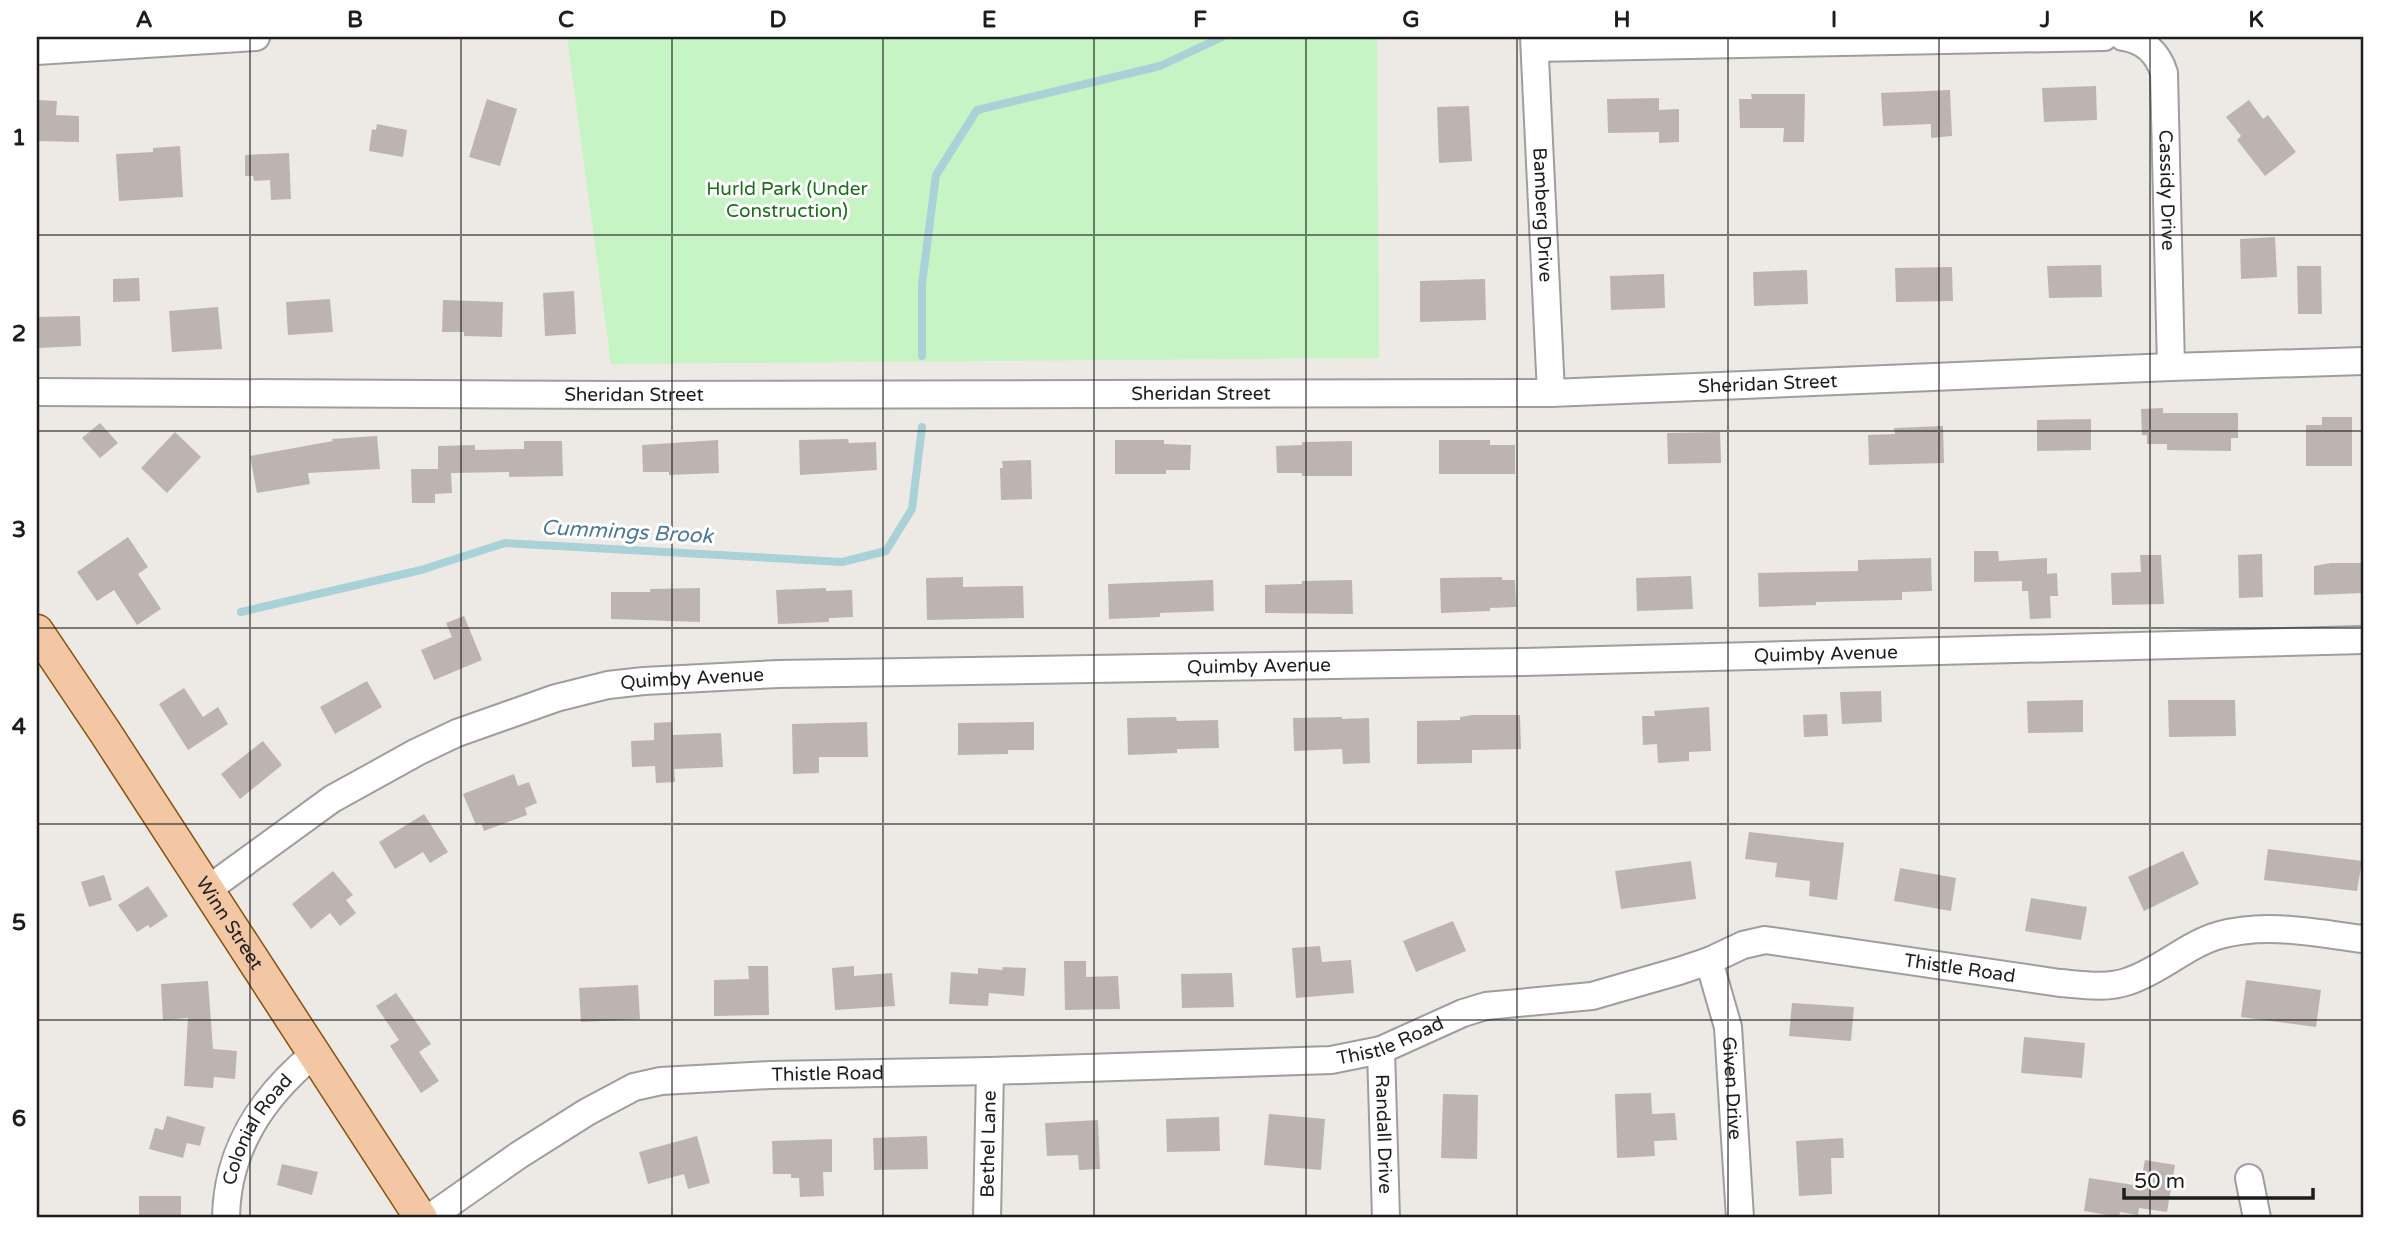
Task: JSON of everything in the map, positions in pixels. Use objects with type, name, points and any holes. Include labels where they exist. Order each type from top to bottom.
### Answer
[{"type":"main road","name":"Winn Street","points":[[37,631],[421,1218]]},
{"type":"street","points":[[37,51],[256,37]]},
{"type":"street","points":[[1535,42],[2104,37]]},
{"type":"street","name":"Cassidy Drive","points":[[2123,37],[2141,42],[2154,52],[2164,73],[2171,367]]},
{"type":"street","name":"Bamberg Drive","points":[[1535,42],[1550,393]]},
{"type":"street","name":"Sheridan Street","points":[[37,392],[1550,393],[2363,361]]},
{"type":"street","name":"Quimby Avenue","points":[[207,890],[332,799],[417,751],[457,733],[556,698],[608,685],[778,674],[1523,662],[2363,640]]},
{"type":"street","name":"Thistle Road","points":[[429,1218],[611,1097],[634,1087],[661,1081],[1331,1060],[1381,1050],[1463,1013],[1486,1006],[1592,996],[1709,961],[1743,944],[1765,940],[2060,983],[2102,986],[2134,979],[2204,940],[2244,930],[2291,930],[2363,939]]},
{"type":"street","name":"Given Drive","points":[[1709,961],[1728,1027],[1740,1218]]},
{"type":"street","name":"Randall Drive","points":[[1381,1050],[1386,1218]]},
{"type":"street","name":"Colonial Road","points":[[226,1218],[233,1169],[252,1124],[278,1087],[314,1054]]},
{"type":"street","name":"Bethel Lane","points":[[987,1218],[989,1071]]},
{"type":"street","points":[[2249,1178],[2257,1218]]},
{"type":"green space","name":"Hurld Park (Under Construction)","points":[[567,37],[1377,37],[1379,358],[611,364]]},
{"type":"building","points":[[2096,86],[2097,120],[2044,122],[2042,88]]},
{"type":"building","points":[[1950,90],[1952,136],[1931,138],[1931,124],[1883,126],[1881,93]]},
{"type":"building","points":[[1751,94],[1805,94],[1804,142],[1783,142],[1784,128],[1740,128],[1739,99],[1752,99]]},
{"type":"building","points":[[1659,98],[1659,110],[1679,109],[1679,142],[1659,143],[1659,132],[1608,133],[1607,99]]},
{"type":"building","points":[[487,99],[517,109],[500,166],[469,157]]},
{"type":"building","points":[[37,100],[57,101],[56,115],[79,116],[79,142],[37,141]]},
{"type":"building","points":[[2249,100],[2263,119],[2268,115],[2296,152],[2265,176],[2237,140],[2241,136],[2226,117]]},
{"type":"building","points":[[1469,106],[1472,161],[1439,163],[1437,107]]},
{"type":"building","points":[[377,124],[407,130],[403,157],[369,151],[372,129],[376,130]]},
{"type":"building","points":[[180,146],[183,197],[119,201],[116,154],[153,152],[153,148]]},
{"type":"building","points":[[289,153],[291,199],[271,200],[270,180],[254,181],[253,176],[245,176],[245,155]]},
{"type":"building","points":[[2275,237],[2277,277],[2241,279],[2240,239]]},
{"type":"building","points":[[2101,265],[2102,297],[2049,298],[2047,266]]},
{"type":"building","points":[[2297,266],[2321,266],[2322,314],[2298,314]]},
{"type":"building","points":[[1952,267],[1953,301],[1896,302],[1895,268]]},
{"type":"building","points":[[1807,270],[1808,304],[1754,306],[1753,272]]},
{"type":"building","points":[[1664,274],[1665,308],[1611,310],[1610,276]]},
{"type":"building","points":[[139,278],[140,301],[113,302],[113,279]]},
{"type":"building","points":[[1485,279],[1486,320],[1420,322],[1420,281]]},
{"type":"building","points":[[574,291],[576,334],[545,336],[543,293]]},
{"type":"building","points":[[330,299],[333,332],[288,335],[286,302]]},
{"type":"building","points":[[443,300],[503,302],[502,337],[464,336],[464,332],[442,332]]},
{"type":"building","points":[[218,307],[222,349],[172,352],[169,311]]},
{"type":"building","points":[[80,316],[81,346],[37,348],[37,317]]},
{"type":"building","points":[[2163,408],[2163,413],[2238,413],[2238,438],[2231,438],[2231,451],[2167,450],[2167,444],[2147,444],[2147,435],[2142,435],[2141,409]]},
{"type":"building","points":[[2322,417],[2352,417],[2352,466],[2306,466],[2306,425],[2322,425]]},
{"type":"building","points":[[2091,419],[2091,450],[2037,451],[2037,420]]},
{"type":"building","points":[[100,423],[118,443],[100,458],[82,438]]},
{"type":"building","points":[[1943,426],[1944,463],[1869,465],[1868,435],[1895,434],[1894,428]]},
{"type":"building","points":[[175,432],[201,457],[167,493],[141,468]]},
{"type":"building","points":[[1720,432],[1721,463],[1668,464],[1667,433]]},
{"type":"building","points":[[377,436],[380,469],[308,473],[310,484],[257,493],[250,456],[333,441],[332,439]]},
{"type":"building","points":[[848,439],[849,443],[876,442],[877,470],[800,475],[799,440]]},
{"type":"building","points":[[718,440],[719,473],[669,475],[669,472],[643,472],[642,445]]},
{"type":"building","points":[[1115,440],[1164,440],[1164,444],[1191,445],[1190,470],[1166,470],[1166,474],[1115,474]]},
{"type":"building","points":[[1439,440],[1490,440],[1490,445],[1515,445],[1515,474],[1439,474]]},
{"type":"building","points":[[524,441],[562,441],[563,476],[509,477],[509,472],[451,473],[452,493],[435,494],[435,503],[412,503],[411,469],[438,469],[438,446],[475,445],[475,450],[524,449]]},
{"type":"building","points":[[1352,441],[1352,476],[1277,473],[1276,446],[1302,445],[1302,442]]},
{"type":"building","points":[[1031,460],[1032,499],[1001,500],[1002,461]]},
{"type":"building","points":[[128,537],[148,567],[138,574],[161,609],[137,625],[114,590],[97,601],[77,572]]},
{"type":"building","points":[[1974,551],[1998,551],[1999,561],[2047,558],[2047,574],[2057,573],[2058,596],[2050,596],[2051,618],[2030,619],[2028,591],[2022,591],[2022,581],[1974,582]]},
{"type":"building","points":[[2262,554],[2263,597],[2239,598],[2238,555]]},
{"type":"building","points":[[2140,555],[2161,555],[2164,604],[2112,605],[2111,573],[2141,572]]},
{"type":"building","points":[[1931,558],[1932,591],[1902,592],[1902,600],[1816,602],[1816,605],[1759,607],[1758,573],[1858,571],[1858,560]]},
{"type":"building","points":[[2362,563],[2363,593],[2314,595],[2314,566]]},
{"type":"building","points":[[1691,576],[1693,609],[1637,611],[1636,578]]},
{"type":"building","points":[[963,577],[963,587],[1023,586],[1024,618],[927,620],[926,578]]},
{"type":"building","points":[[1502,577],[1502,580],[1515,580],[1516,607],[1441,613],[1440,578]]},
{"type":"building","points":[[1213,580],[1214,611],[1160,613],[1160,617],[1109,619],[1108,584]]},
{"type":"building","points":[[1352,580],[1353,614],[1265,613],[1265,585]]},
{"type":"building","points":[[700,588],[700,622],[611,619],[611,592]]},
{"type":"building","points":[[826,588],[826,591],[852,590],[853,617],[829,618],[829,622],[778,624],[776,590]]},
{"type":"building","points":[[464,616],[482,660],[434,680],[421,650],[452,637],[446,623]]},
{"type":"building","points":[[367,681],[382,707],[335,734],[320,707]]},
{"type":"building","points":[[184,688],[203,717],[218,707],[228,724],[188,750],[159,704]]},
{"type":"building","points":[[1881,691],[1882,722],[1842,724],[1840,692]]},
{"type":"building","points":[[2083,700],[2083,732],[2028,733],[2027,701]]},
{"type":"building","points":[[2168,700],[2235,700],[2236,736],[2169,737]]},
{"type":"building","points":[[1709,707],[1711,751],[1689,752],[1689,761],[1658,763],[1657,744],[1643,745],[1642,716],[1655,716],[1654,711]]},
{"type":"building","points":[[1827,714],[1828,736],[1804,737],[1803,715]]},
{"type":"building","points":[[1520,715],[1521,749],[1472,750],[1472,763],[1417,764],[1417,721],[1460,720],[1460,717]]},
{"type":"building","points":[[1176,717],[1177,721],[1218,720],[1219,748],[1177,749],[1177,753],[1128,755],[1127,718]]},
{"type":"building","points":[[1293,718],[1369,718],[1370,763],[1343,764],[1342,749],[1294,751]]},
{"type":"building","points":[[672,722],[673,739],[673,735],[721,733],[723,767],[674,769],[675,782],[656,783],[655,766],[632,767],[631,741],[654,740],[654,723]]},
{"type":"building","points":[[867,722],[868,757],[819,757],[819,773],[793,774],[792,724]]},
{"type":"building","points":[[1034,722],[1034,750],[1008,750],[1008,754],[958,755],[958,723]]},
{"type":"building","points":[[263,741],[282,765],[240,799],[221,774]]},
{"type":"building","points":[[514,774],[518,786],[529,782],[537,803],[525,808],[527,815],[484,831],[481,823],[476,825],[463,794]]},
{"type":"building","points":[[424,814],[448,852],[430,863],[423,852],[395,869],[379,842]]},
{"type":"building","points":[[1749,832],[1844,843],[1837,900],[1809,896],[1810,881],[1775,877],[1777,863],[1745,859]]},
{"type":"building","points":[[2268,849],[2362,861],[2357,891],[2264,880]]},
{"type":"building","points":[[2183,851],[2199,884],[2144,911],[2128,877]]},
{"type":"building","points":[[1691,861],[1696,899],[1621,909],[1615,871]]},
{"type":"building","points":[[1900,868],[1956,878],[1951,911],[1894,901]]},
{"type":"building","points":[[333,871],[353,895],[346,900],[356,913],[340,926],[330,913],[311,929],[292,904]]},
{"type":"building","points":[[104,875],[112,900],[89,907],[81,882]]},
{"type":"building","points":[[148,886],[168,916],[150,928],[148,925],[137,932],[118,905]]},
{"type":"building","points":[[2031,898],[2087,907],[2081,940],[2025,931]]},
{"type":"building","points":[[1453,921],[1466,951],[1416,972],[1403,941]]},
{"type":"building","points":[[1320,946],[1322,962],[1351,960],[1354,993],[1296,998],[1292,948]]},
{"type":"building","points":[[1064,961],[1086,961],[1086,977],[1118,976],[1120,1009],[1065,1010]]},
{"type":"building","points":[[748,966],[768,966],[769,1015],[714,1016],[714,980],[749,979]]},
{"type":"building","points":[[854,966],[854,976],[892,973],[895,1006],[835,1010],[832,968]]},
{"type":"building","points":[[1003,967],[1026,968],[1024,996],[989,993],[988,1006],[949,1004],[951,972],[978,974],[978,968],[1002,970]]},
{"type":"building","points":[[1232,973],[1234,1007],[1182,1008],[1181,974]]},
{"type":"building","points":[[2246,980],[2321,990],[2316,1027],[2241,1017]]},
{"type":"building","points":[[208,981],[213,1049],[237,1051],[235,1079],[214,1077],[213,1088],[184,1086],[188,1018],[163,1020],[161,984]]},
{"type":"building","points":[[638,985],[640,1019],[581,1022],[579,988]]},
{"type":"building","points":[[396,993],[431,1044],[419,1052],[439,1081],[421,1093],[390,1046],[399,1040],[376,1006]]},
{"type":"building","points":[[1792,1003],[1854,1007],[1851,1041],[1789,1036]]},
{"type":"building","points":[[2024,1037],[2085,1043],[2082,1078],[2021,1073]]},
{"type":"building","points":[[1651,1093],[1652,1114],[1675,1113],[1677,1140],[1654,1141],[1655,1156],[1617,1158],[1615,1094]]},
{"type":"building","points":[[1443,1094],[1478,1095],[1477,1159],[1441,1158]]},
{"type":"building","points":[[1269,1114],[1325,1119],[1321,1170],[1264,1165]]},
{"type":"building","points":[[167,1116],[205,1127],[200,1146],[187,1143],[183,1158],[149,1149],[155,1128],[163,1130]]},
{"type":"building","points":[[1219,1117],[1220,1151],[1167,1152],[1166,1119]]},
{"type":"building","points":[[1098,1120],[1100,1169],[1079,1170],[1078,1155],[1047,1156],[1045,1123]]},
{"type":"building","points":[[697,1136],[710,1183],[688,1189],[684,1174],[648,1184],[639,1152]]},
{"type":"building","points":[[927,1136],[928,1169],[874,1170],[873,1138]]},
{"type":"building","points":[[1843,1138],[1844,1158],[1831,1158],[1832,1194],[1799,1196],[1796,1141]]},
{"type":"building","points":[[832,1139],[832,1172],[823,1172],[824,1196],[800,1197],[799,1178],[791,1178],[791,1174],[773,1174],[772,1141]]},
{"type":"building","points":[[2145,1160],[2175,1165],[2167,1212],[2139,1208],[2138,1215],[2120,1212],[2119,1217],[2084,1211],[2089,1178],[2140,1186]]},
{"type":"building","points":[[282,1164],[318,1172],[312,1195],[277,1185]]},
{"type":"building","points":[[139,1196],[181,1196],[181,1218],[139,1218]]},
{"type":"waterway","name":"Cummings Brook","points":[[922,356],[922,284],[936,175],[977,110],[1160,66],[1222,37]]},
{"type":"waterway","name":"Cummings Brook","points":[[241,612],[421,570],[505,543],[842,562],[886,551],[912,509],[922,427]]}]
